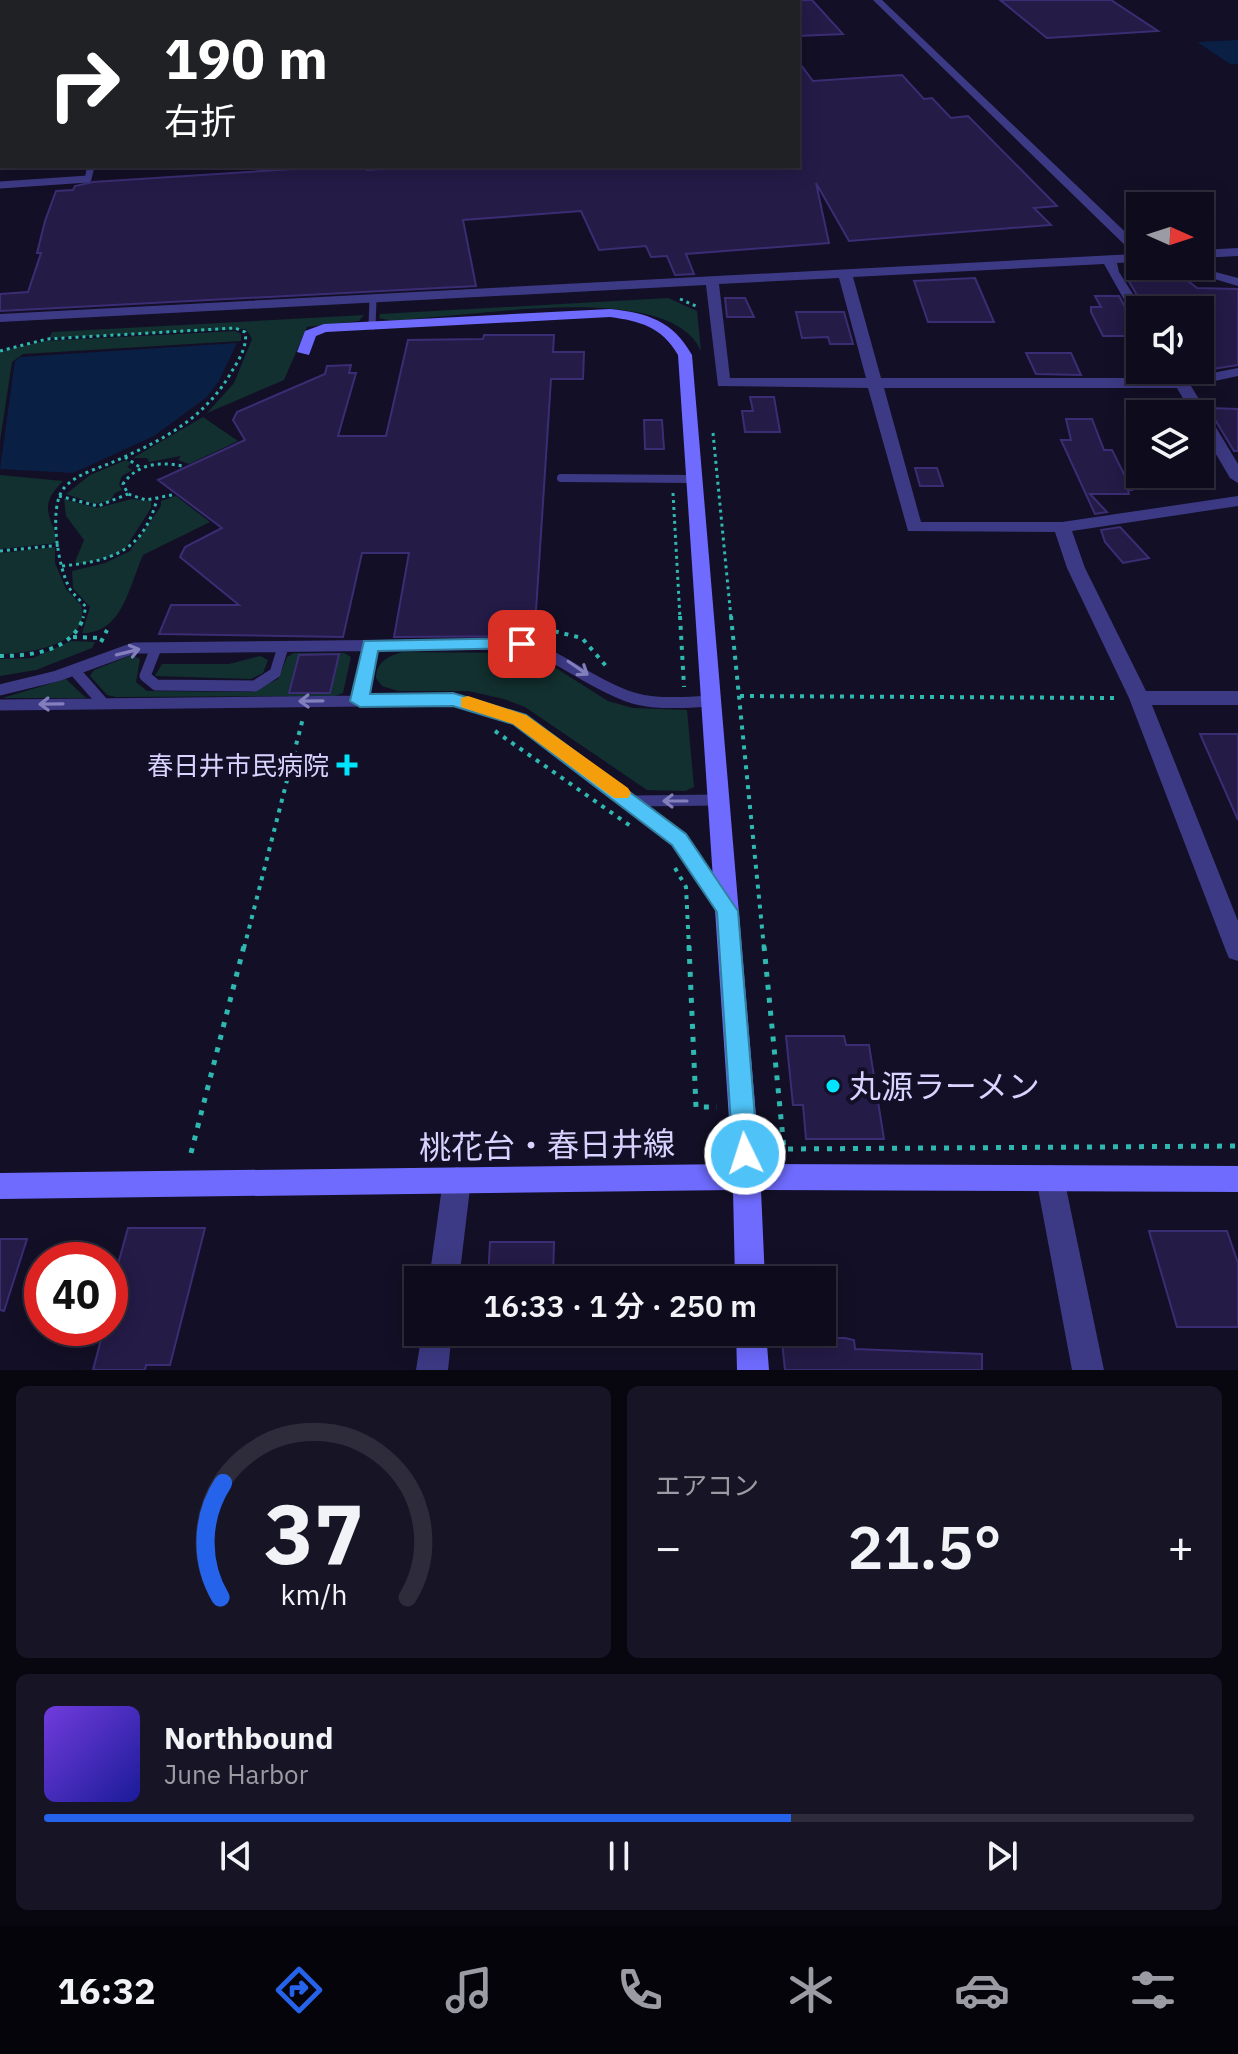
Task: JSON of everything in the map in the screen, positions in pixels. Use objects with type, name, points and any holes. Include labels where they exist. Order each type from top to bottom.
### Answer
[{"type":"street","points":[[877,0],[1126,241]]},
{"type":"street","points":[[1214,253],[1238,252]]},
{"type":"street","points":[[0,318],[1126,257]]},
{"type":"street","points":[[1109,259],[1112,272],[1127,296]]},
{"type":"street","points":[[845,274],[914,527],[1062,527],[1238,501]]},
{"type":"street","points":[[1214,276],[1238,282]]},
{"type":"street","points":[[712,281],[723,383],[1126,377]]},
{"type":"street","points":[[304,352],[315,330],[610,313],[640,316],[662,325],[676,337],[685,355],[747,1177],[750,1266]]},
{"type":"street","points":[[1214,374],[1238,372]]},
{"type":"street","points":[[1183,384],[1238,478]]},
{"type":"street","points":[[1062,527],[1076,568],[1139,698],[1238,951]]},
{"type":"street","points":[[1139,698],[1238,698]]},
{"type":"street","name":"桃花台・春日井線","points":[[0,1186],[747,1177],[1238,1179]]},
{"type":"street","points":[[1050,1178],[1088,1370]]},
{"type":"street","points":[[446,1266],[457,1180]]},
{"type":"street","points":[[432,1370],[435,1346]]},
{"type":"street","points":[[752,1346],[753,1370]]},
{"type":"lane","points":[[0,185],[88,179],[91,168]]},
{"type":"lane","points":[[372,326],[373,299]]},
{"type":"lane","points":[[561,478],[696,479]]},
{"type":"lane","points":[[0,690],[74,670],[134,648],[522,644],[546,650],[628,697],[652,701],[713,701]]},
{"type":"lane","points":[[360,701],[370,646]]},
{"type":"lane","points":[[156,648],[145,676],[156,685],[255,686],[275,673],[283,647]]},
{"type":"lane","points":[[74,670],[103,703]]},
{"type":"lane","points":[[0,705],[453,700],[482,705],[519,719],[679,839],[728,911]]},
{"type":"lane","points":[[631,801],[720,800]]},
{"type":"path","points":[[669,295],[701,308]]},
{"type":"path","points":[[0,351],[47,339],[235,328],[245,332],[247,340],[235,370],[211,404],[173,433],[76,478],[59,496],[57,531],[61,545],[61,567],[70,589],[86,607],[84,619],[73,637]]},
{"type":"path","points":[[47,339],[52,330]]},
{"type":"path","points":[[712,425],[784,1149],[1238,1146]]},
{"type":"path","points":[[125,457],[141,468]]},
{"type":"path","points":[[128,494],[123,484],[141,468],[163,463],[182,466]]},
{"type":"path","points":[[672,479],[684,690],[674,691]]},
{"type":"path","points":[[59,496],[98,506],[128,494],[157,499],[172,495]]},
{"type":"path","points":[[61,567],[99,562],[127,551],[140,527],[151,517],[157,499]]},
{"type":"path","points":[[0,551],[61,545]]},
{"type":"path","points":[[545,629],[587,638],[614,674]]},
{"type":"path","points":[[0,656],[33,656],[73,637],[103,638]]},
{"type":"path","points":[[740,696],[1139,698]]},
{"type":"path","points":[[191,1153],[303,714]]},
{"type":"path","points":[[490,728],[638,831]]},
{"type":"path","points":[[671,862],[686,887],[696,1107]]},
{"type":"green space","points":[[668,298],[697,311],[701,351],[684,330],[656,317],[620,310],[539,308],[406,320],[379,318],[380,314]]},
{"type":"green space","points":[[364,315],[359,321],[307,327],[284,380],[207,413],[234,383],[252,339],[246,329],[49,338],[52,332]]},
{"type":"green space","points":[[235,331],[241,334],[241,341],[23,354],[12,362],[0,441],[0,353],[5,350],[45,341]]},
{"type":"green space","points":[[203,417],[238,441],[189,464],[178,460],[181,456],[149,462],[147,458],[133,458]]},
{"type":"green space","points":[[126,460],[131,463],[127,467],[133,470],[122,476],[119,484],[122,490],[115,493],[110,501],[95,504],[66,494],[90,475]]},
{"type":"green space","points":[[0,475],[63,481],[48,506],[57,543],[0,549]]},
{"type":"green space","points":[[176,496],[210,522],[143,555],[115,617],[96,631],[82,633],[90,607],[73,588],[72,571],[105,563],[130,551],[161,506],[161,501]]},
{"type":"green space","points":[[64,499],[97,508],[132,499],[151,501],[151,508],[125,549],[110,557],[79,564],[75,562],[84,540],[66,516]]},
{"type":"green space","points":[[55,547],[55,563],[66,589],[81,605],[82,619],[77,630],[67,638],[40,649],[0,654],[0,553]]},
{"type":"green space","points":[[71,641],[95,642],[92,648],[36,670],[0,676],[0,659],[33,658]]},
{"type":"green space","points":[[404,652],[514,653],[551,665],[608,701],[633,708],[687,710],[694,787],[685,791],[647,790],[525,707],[504,699],[468,691],[398,691],[382,686],[376,678],[378,668],[389,657]]},
{"type":"green space","points":[[294,653],[344,653],[351,657],[343,693],[335,696],[116,697],[107,695],[90,676],[94,670],[132,655],[140,659],[136,682],[147,691],[251,692],[278,679],[287,657]]},
{"type":"green space","points":[[260,656],[268,660],[263,673],[251,679],[155,676],[162,664],[229,664]]},
{"type":"green space","points":[[66,679],[86,698],[2,698]]},
{"type":"water","points":[[1238,40],[1238,64],[1230,64],[1197,42]]},
{"type":"water","points":[[237,343],[219,381],[207,397],[154,436],[73,473],[0,469],[15,361],[20,357]]},
{"type":"building","points":[[800,0],[812,0],[843,34],[800,36]]},
{"type":"building","points":[[1000,0],[1111,0],[1158,31],[1047,38]]},
{"type":"building","points":[[800,64],[813,81],[902,75],[924,99],[932,98],[951,118],[968,116],[1057,206],[1034,208],[1051,225],[849,241],[816,183],[829,243],[686,254],[694,274],[675,275],[667,256],[651,257],[646,246],[599,250],[581,211],[463,220],[476,286],[0,311],[0,294],[28,292],[41,253],[37,253],[45,221],[56,191],[73,190],[75,186],[93,182],[309,168],[800,168]]},
{"type":"building","points":[[975,278],[994,322],[928,322],[914,281]]},
{"type":"building","points":[[1128,280],[1178,280],[1188,281],[1197,288],[1238,289],[1238,365],[1214,369],[1214,296],[1138,296]]},
{"type":"building","points":[[1095,296],[1119,296],[1126,309],[1126,336],[1103,336],[1091,312],[1091,307],[1101,307]]},
{"type":"building","points":[[725,298],[745,298],[754,317],[727,317]]},
{"type":"building","points":[[796,312],[844,312],[853,344],[830,344],[828,337],[802,338]]},
{"type":"building","points":[[484,335],[554,335],[553,352],[584,352],[583,379],[551,379],[535,626],[529,626],[531,636],[394,637],[409,553],[362,553],[343,637],[159,634],[171,605],[239,605],[180,557],[185,547],[222,528],[158,480],[245,440],[233,420],[237,412],[325,374],[327,366],[351,365],[349,373],[356,373],[338,436],[386,436],[408,340],[483,339]]},
{"type":"building","points":[[1026,353],[1071,353],[1081,375],[1036,374]]},
{"type":"building","points":[[750,397],[774,397],[780,432],[745,432],[742,411],[753,411]]},
{"type":"building","points":[[1214,408],[1238,409],[1238,451],[1234,451],[1214,418]]},
{"type":"building","points":[[1066,419],[1092,419],[1104,450],[1112,450],[1126,478],[1126,488],[1132,490],[1128,490],[1129,494],[1090,494],[1107,512],[1095,514],[1061,440],[1071,440]]},
{"type":"building","points":[[644,420],[662,420],[664,449],[645,449]]},
{"type":"building","points":[[915,468],[937,468],[943,486],[920,486]]},
{"type":"building","points":[[1120,527],[1149,558],[1123,563],[1105,542],[1101,530]]},
{"type":"building","points":[[339,654],[330,693],[289,693],[299,655]]},
{"type":"building","points":[[1200,734],[1238,734],[1238,820]]},
{"type":"building","name":"丸源ラーメン","points":[[786,1036],[844,1036],[846,1045],[869,1045],[884,1139],[806,1139],[803,1105],[793,1105]]},
{"type":"building","points":[[128,1228],[205,1228],[170,1365],[146,1365],[145,1370],[93,1370],[99,1346],[128,1346],[128,1242],[124,1242]]},
{"type":"building","points":[[1149,1231],[1227,1231],[1238,1263],[1238,1327],[1177,1327]]},
{"type":"building","points":[[0,1239],[27,1239],[4,1311],[0,1310]]},
{"type":"building","points":[[490,1242],[554,1242],[553,1266],[489,1266]]},
{"type":"building","points":[[836,1338],[854,1340],[855,1349],[982,1354],[982,1370],[785,1370],[782,1346],[836,1346]]},
{"type":"slow traffic","points":[[468,702],[519,719],[621,793]]},
{"type":"place","name":"春日井市民病院","points":[[347,765]]},
{"type":"place","name":"丸源ラーメン","points":[[833,1086]]},
{"type":"route","points":[[522,644],[370,646],[360,701],[453,700],[482,705],[519,719],[679,839],[728,911],[745,1154]]}]
